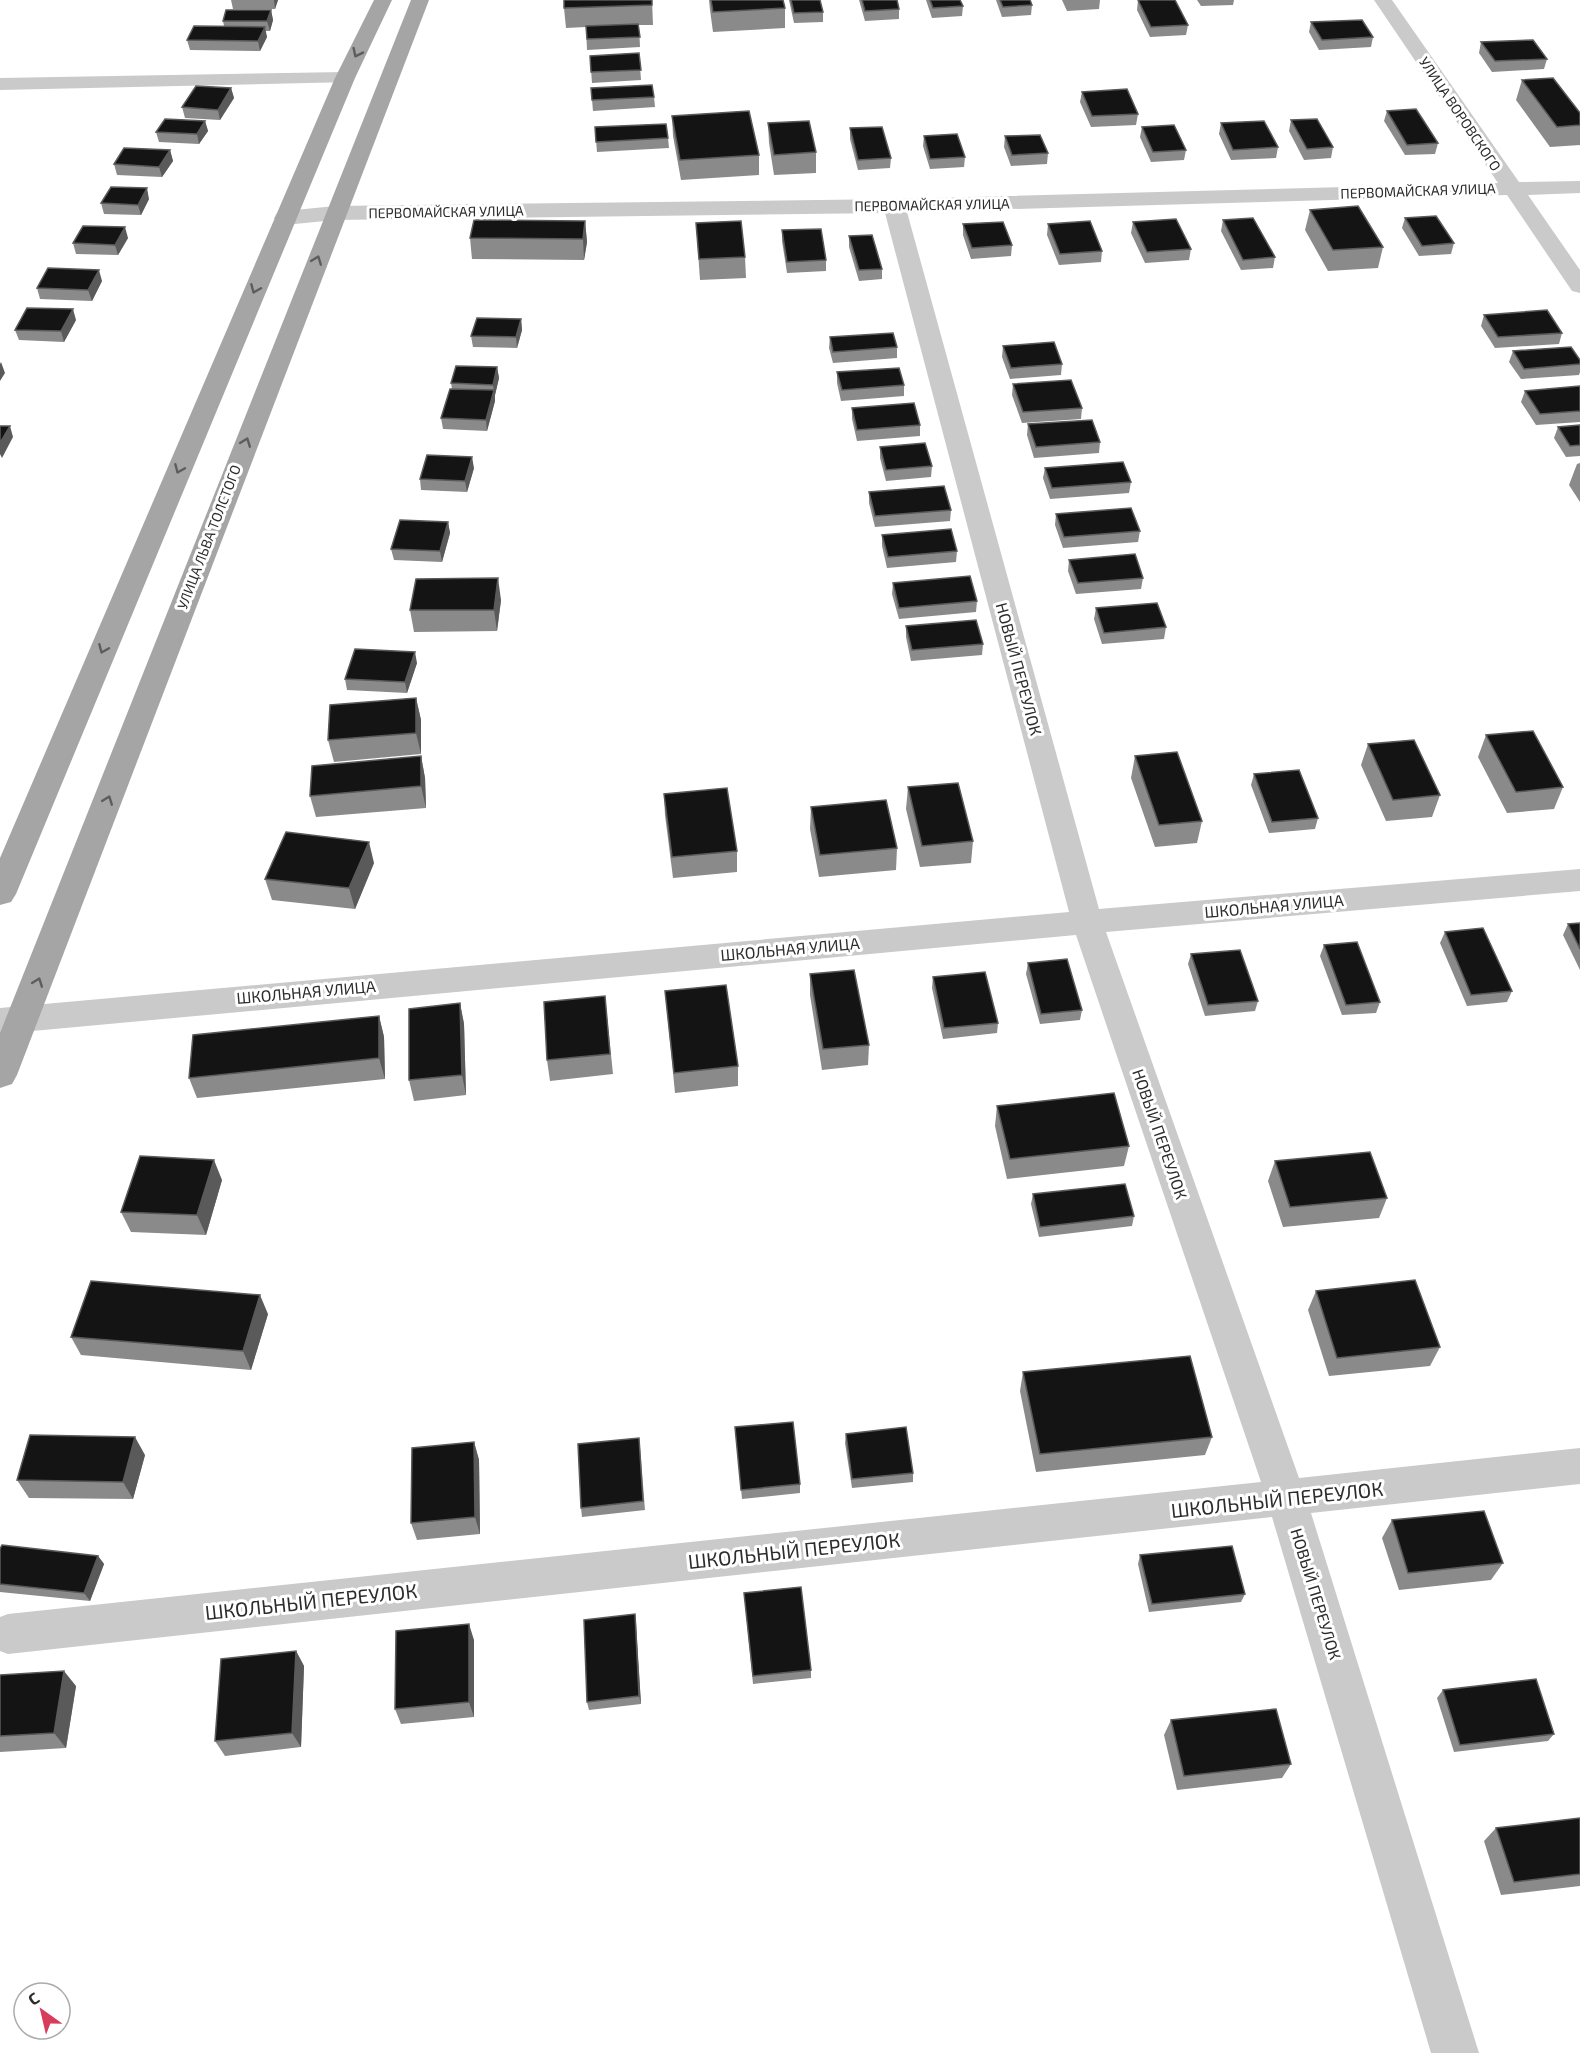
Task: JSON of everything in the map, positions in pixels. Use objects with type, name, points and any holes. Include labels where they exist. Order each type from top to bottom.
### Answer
[{"type":"main road","points":[[0,894],[285,218],[345,78],[383,0]]},
{"type":"main road","name":"УЛИЦА ЛЬВА ТОЛСТОГО","points":[[0,1075],[12,1019],[420,0]]},
{"type":"street","name":"УЛИЦА ВОРОВСКОГО","points":[[1383,0],[1580,286]]},
{"type":"street","points":[[0,84],[345,78]]},
{"type":"street","name":"ПЕРВОМАЙСКАЯ УЛИЦА","points":[[285,218],[335,213],[894,206],[1580,187]]},
{"type":"street","name":"НОВЫЙ ПЕРЕУЛОК","points":[[894,206],[1087,922],[1287,1500],[1455,2053]]},
{"type":"street","name":"ШКОЛЬНАЯ УЛИЦА","points":[[12,1019],[1580,880]]},
{"type":"street","name":"ШКОЛЬНЫЙ ПЕРЕУЛОК","points":[[8,1634],[1287,1500],[1580,1466]]},
{"type":"building","points":[[564,0],[652,0],[652,5],[564,8]]},
{"type":"building","points":[[711,0],[783,0],[785,8],[713,12]]},
{"type":"building","points":[[791,0],[820,0],[823,12],[794,13]]},
{"type":"building","points":[[862,0],[897,0],[899,9],[865,11]]},
{"type":"building","points":[[930,0],[960,0],[963,6],[933,8]]},
{"type":"building","points":[[1000,0],[1030,0],[1032,5],[1003,7]]},
{"type":"building","points":[[1138,0],[1175,0],[1188,25],[1151,27]]},
{"type":"building","points":[[226,10],[271,10],[267,21],[223,21]]},
{"type":"building","points":[[1362,20],[1373,37],[1322,40],[1311,22]]},
{"type":"building","points":[[638,24],[640,37],[587,39],[586,26]]},
{"type":"building","points":[[194,26],[265,27],[258,41],[187,40]]},
{"type":"building","points":[[1533,40],[1547,59],[1495,61],[1481,42]]},
{"type":"building","points":[[639,53],[641,70],[591,72],[590,56]]},
{"type":"building","points":[[1553,78],[1580,113],[1580,125],[1557,127],[1522,80]]},
{"type":"building","points":[[652,85],[654,97],[592,100],[591,88]]},
{"type":"building","points":[[196,86],[231,88],[218,110],[182,107]]},
{"type":"building","points":[[1127,89],[1138,114],[1092,116],[1082,92]]},
{"type":"building","points":[[1416,109],[1438,143],[1407,145],[1387,111]]},
{"type":"building","points":[[749,111],[759,155],[680,160],[672,116]]},
{"type":"building","points":[[165,119],[205,121],[197,134],[156,132]]},
{"type":"building","points":[[1317,119],[1333,147],[1307,149],[1291,120]]},
{"type":"building","points":[[809,121],[816,152],[774,155],[768,123]]},
{"type":"building","points":[[1264,121],[1278,147],[1233,150],[1221,123]]},
{"type":"building","points":[[666,124],[668,138],[596,142],[595,127]]},
{"type":"building","points":[[1174,125],[1186,150],[1153,152],[1142,127]]},
{"type":"building","points":[[882,127],[891,158],[858,160],[850,128]]},
{"type":"building","points":[[957,134],[965,157],[930,159],[924,136]]},
{"type":"building","points":[[1040,135],[1048,153],[1012,155],[1005,136]]},
{"type":"building","points":[[124,148],[170,150],[159,167],[114,164]]},
{"type":"building","points":[[111,187],[147,188],[138,205],[101,203]]},
{"type":"building","points":[[1358,206],[1383,247],[1333,250],[1310,210]]},
{"type":"building","points":[[1436,216],[1454,243],[1422,246],[1405,218]]},
{"type":"building","points":[[1253,218],[1275,257],[1243,260],[1223,220]]},
{"type":"building","points":[[1176,219],[1191,249],[1147,252],[1133,222]]},
{"type":"building","points":[[474,220],[585,221],[583,239],[470,238]]},
{"type":"building","points":[[741,221],[745,257],[699,259],[696,223]]},
{"type":"building","points":[[1090,221],[1102,251],[1060,254],[1048,224]]},
{"type":"building","points":[[1003,222],[1012,245],[972,248],[963,224]]},
{"type":"building","points":[[83,226],[125,227],[115,245],[73,243]]},
{"type":"building","points":[[821,229],[826,260],[787,262],[782,230]]},
{"type":"building","points":[[872,235],[882,269],[859,270],[849,236]]},
{"type":"building","points":[[48,268],[99,270],[88,290],[37,288]]},
{"type":"building","points":[[27,308],[73,309],[61,331],[15,330]]},
{"type":"building","points":[[1547,310],[1562,333],[1498,337],[1484,315]]},
{"type":"building","points":[[477,318],[521,319],[516,337],[471,336]]},
{"type":"building","points":[[893,333],[897,347],[833,352],[830,337]]},
{"type":"building","points":[[1054,342],[1062,364],[1011,368],[1003,346]]},
{"type":"building","points":[[1571,347],[1580,360],[1580,364],[1524,369],[1513,351]]},
{"type":"building","points":[[456,366],[497,367],[493,385],[451,383]]},
{"type":"building","points":[[899,368],[904,385],[842,390],[837,372]]},
{"type":"building","points":[[1071,380],[1082,408],[1023,412],[1013,384]]},
{"type":"building","points":[[1580,386],[1580,411],[1540,414],[1525,391]]},
{"type":"building","points":[[450,389],[494,390],[486,420],[441,418]]},
{"type":"building","points":[[914,403],[920,425],[857,430],[852,408]]},
{"type":"building","points":[[1092,420],[1100,442],[1036,447],[1028,424]]},
{"type":"building","points":[[1580,425],[1580,445],[1570,446],[1558,427]]},
{"type":"building","points":[[0,426],[10,426],[0,443]]},
{"type":"building","points":[[925,443],[932,466],[886,470],[880,447]]},
{"type":"building","points":[[427,455],[472,457],[465,481],[420,479]]},
{"type":"building","points":[[1123,462],[1131,482],[1052,488],[1045,468]]},
{"type":"building","points":[[944,486],[951,510],[875,516],[869,492]]},
{"type":"building","points":[[1131,508],[1140,531],[1064,537],[1056,514]]},
{"type":"building","points":[[400,520],[448,522],[440,551],[391,549]]},
{"type":"building","points":[[951,529],[957,551],[888,557],[882,535]]},
{"type":"building","points":[[1135,554],[1143,578],[1078,583],[1069,560]]},
{"type":"building","points":[[970,576],[977,601],[899,608],[893,583]]},
{"type":"building","points":[[498,578],[494,610],[410,610],[416,579]]},
{"type":"building","points":[[1157,603],[1166,627],[1104,633],[1096,608]]},
{"type":"building","points":[[976,620],[983,644],[912,650],[906,626]]},
{"type":"building","points":[[355,649],[415,652],[405,682],[345,679]]},
{"type":"building","points":[[416,698],[416,733],[328,740],[330,705]]},
{"type":"building","points":[[1533,731],[1563,787],[1516,792],[1486,735]]},
{"type":"building","points":[[1414,740],[1440,795],[1393,800],[1368,744]]},
{"type":"building","points":[[1177,752],[1202,821],[1159,825],[1135,756]]},
{"type":"building","points":[[421,756],[421,786],[310,796],[312,766]]},
{"type":"building","points":[[1299,770],[1318,818],[1272,822],[1254,774]]},
{"type":"building","points":[[958,783],[973,841],[922,846],[908,787]]},
{"type":"building","points":[[727,788],[737,851],[672,857],[664,794]]},
{"type":"building","points":[[886,800],[897,848],[820,855],[811,807]]},
{"type":"building","points":[[286,832],[369,842],[349,888],[265,879]]},
{"type":"building","points":[[1580,923],[1580,949],[1568,924]]},
{"type":"building","points":[[1483,928],[1512,991],[1471,995],[1445,932]]},
{"type":"building","points":[[1357,942],[1380,1002],[1346,1005],[1324,945]]},
{"type":"building","points":[[1240,950],[1258,1001],[1208,1005],[1191,954]]},
{"type":"building","points":[[1067,959],[1082,1010],[1041,1014],[1028,963]]},
{"type":"building","points":[[854,970],[869,1045],[823,1049],[810,974]]},
{"type":"building","points":[[985,972],[998,1023],[944,1028],[933,977]]},
{"type":"building","points":[[726,985],[738,1066],[674,1073],[665,991]]},
{"type":"building","points":[[605,996],[610,1054],[547,1060],[544,1002]]},
{"type":"building","points":[[460,1003],[462,1075],[409,1080],[409,1009]]},
{"type":"building","points":[[379,1016],[379,1058],[189,1078],[193,1035]]},
{"type":"building","points":[[1114,1093],[1129,1146],[1010,1159],[997,1106]]},
{"type":"building","points":[[1370,1152],[1387,1198],[1290,1207],[1275,1161]]},
{"type":"building","points":[[140,1156],[214,1160],[197,1215],[121,1212]]},
{"type":"building","points":[[1125,1184],[1134,1216],[1040,1227],[1033,1194]]},
{"type":"building","points":[[1415,1280],[1440,1347],[1337,1358],[1316,1291]]},
{"type":"building","points":[[91,1281],[260,1295],[243,1351],[71,1337]]},
{"type":"building","points":[[1190,1356],[1212,1437],[1040,1454],[1023,1372]]},
{"type":"building","points":[[793,1422],[800,1484],[741,1490],[735,1427]]},
{"type":"building","points":[[906,1427],[913,1473],[852,1479],[846,1434]]},
{"type":"building","points":[[30,1435],[135,1437],[123,1482],[17,1480]]},
{"type":"building","points":[[639,1438],[643,1501],[581,1508],[578,1444]]},
{"type":"building","points":[[474,1442],[475,1517],[411,1523],[412,1448]]},
{"type":"building","points":[[1484,1511],[1503,1563],[1408,1573],[1392,1520]]},
{"type":"building","points":[[2,1545],[98,1556],[84,1593],[0,1584]]},
{"type":"building","points":[[1232,1546],[1245,1594],[1152,1604],[1140,1555]]},
{"type":"building","points":[[801,1587],[811,1670],[753,1676],[744,1593]]},
{"type":"building","points":[[635,1614],[639,1696],[587,1702],[584,1620]]},
{"type":"building","points":[[469,1624],[469,1702],[395,1709],[396,1631]]},
{"type":"building","points":[[296,1651],[292,1733],[215,1741],[221,1659]]},
{"type":"building","points":[[64,1671],[54,1733],[0,1736],[0,1675]]},
{"type":"building","points":[[1536,1679],[1554,1734],[1460,1745],[1443,1690]]},
{"type":"building","points":[[1276,1709],[1291,1764],[1184,1776],[1171,1720]]},
{"type":"building","points":[[1580,1818],[1580,1874],[1514,1882],[1496,1828]]}]
